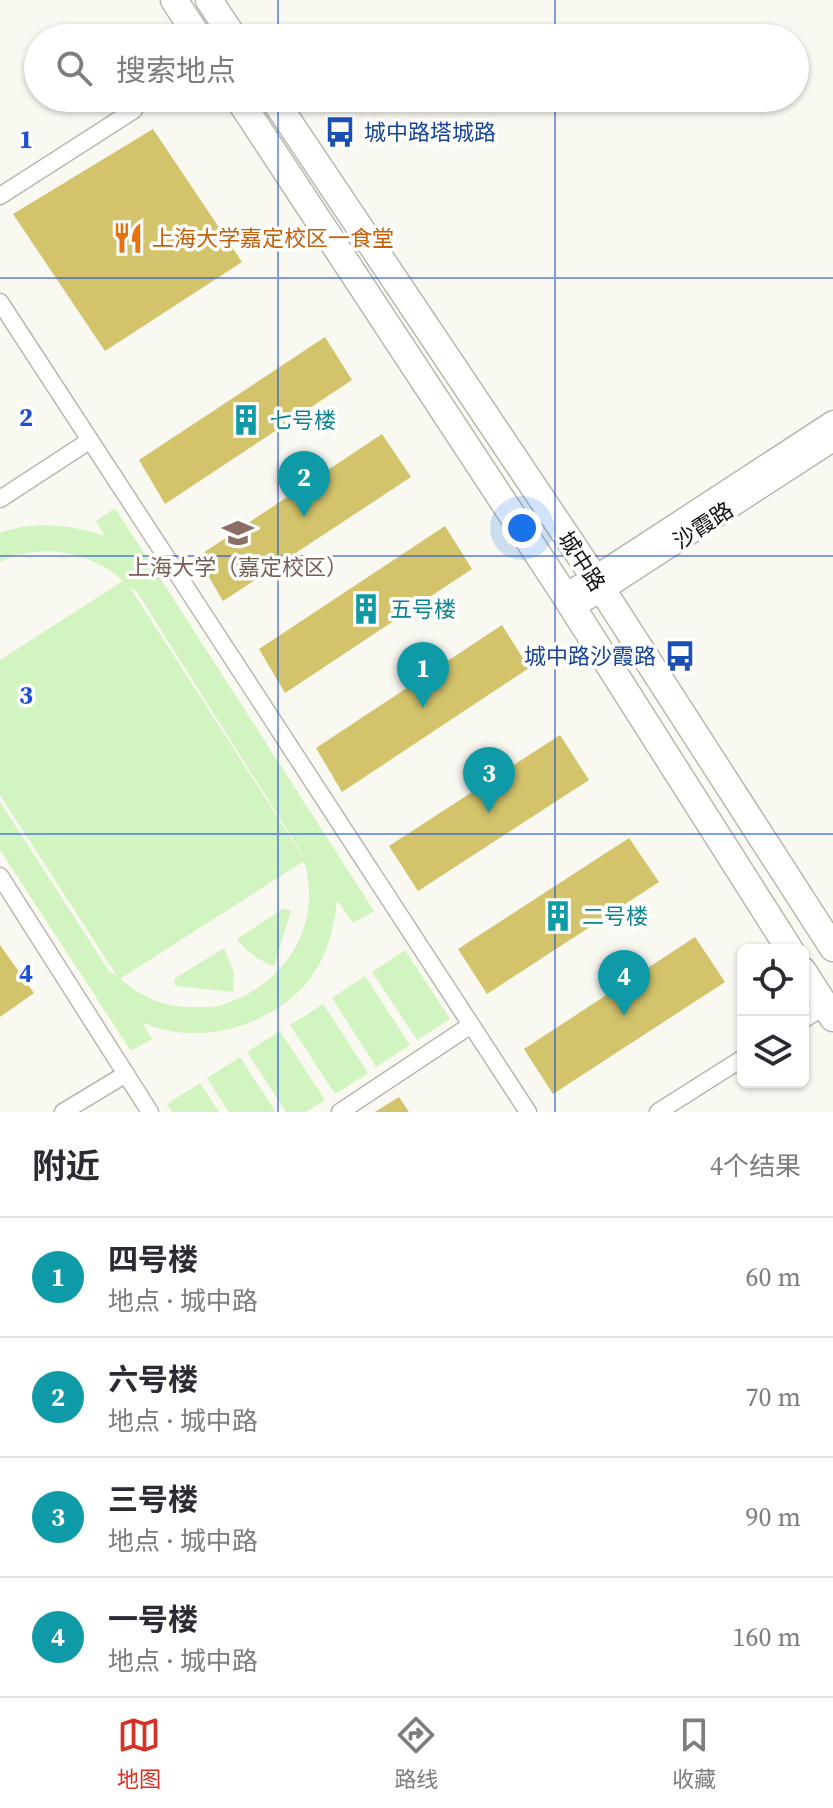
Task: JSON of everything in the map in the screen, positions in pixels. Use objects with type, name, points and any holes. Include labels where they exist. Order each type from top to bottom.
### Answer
[{"type":"main road","points":[[174,0],[190,24]]},
{"type":"main road","points":[[209,0],[225,24]]},
{"type":"main road","name":"城中路","points":[[247,112],[568,601],[786,944]]},
{"type":"main road","name":"城中路","points":[[282,112],[598,584],[833,948]]},
{"type":"main road","points":[[809,980],[829,1012]]},
{"type":"street","points":[[0,196],[131,112]]},
{"type":"street","points":[[0,302],[528,1112]]},
{"type":"street","points":[[598,584],[833,421]]},
{"type":"street","points":[[0,499],[89,441]]},
{"type":"street","name":"沙霞路","points":[[568,601],[833,441]]},
{"type":"street","points":[[0,876],[150,1112]]},
{"type":"street","points":[[809,1018],[829,1012]]},
{"type":"street","points":[[340,1112],[471,1025]]},
{"type":"street","points":[[658,1112],[737,1062]]},
{"type":"street","points":[[63,1112],[126,1074]]},
{"type":"green space","points":[[115,508],[374,911],[353,923],[337,900],[329,942],[321,962],[296,994],[263,1017],[225,1030],[205,1033],[185,1033],[142,1022],[152,1039],[131,1051],[0,850],[0,802],[109,971],[117,976],[0,795],[0,660],[123,581],[96,563],[64,553],[32,552],[0,562],[0,533],[39,525],[79,529],[105,536],[96,521]],"holes":[[[129,586],[137,592],[303,855],[302,855]],[[304,861],[309,904],[305,924],[286,961],[255,990],[220,1006],[187,1007],[157,1001],[120,979]]]},
{"type":"green space","points":[[284,908],[291,911],[274,966],[254,956],[237,939]]},
{"type":"green space","points":[[224,948],[234,973],[233,992],[175,986],[174,979]]},
{"type":"green space","points":[[405,950],[450,1019],[417,1040],[372,972]]},
{"type":"green space","points":[[365,976],[410,1045],[376,1067],[332,998]]},
{"type":"green space","points":[[323,1004],[368,1073],[335,1094],[290,1025]]},
{"type":"green space","points":[[280,1031],[325,1100],[306,1112],[286,1112],[247,1052]]},
{"type":"green space","points":[[240,1057],[276,1112],[229,1112],[207,1078]]},
{"type":"green space","points":[[200,1083],[219,1112],[172,1112],[167,1104]]},
{"type":"building","name":"上海大学嘉定校区一食堂","points":[[153,129],[242,262],[105,351],[13,214]]},
{"type":"building","name":"七号楼","points":[[325,337],[352,380],[165,504],[139,460]]},
{"type":"building","points":[[382,434],[411,477],[223,601],[197,557]]},
{"type":"building","name":"五号楼","points":[[445,526],[472,569],[285,693],[259,649]]},
{"type":"building","points":[[502,625],[529,668],[342,792],[316,748]]},
{"type":"building","points":[[560,735],[589,780],[418,891],[389,846]]},
{"type":"building","name":"二号楼","points":[[629,838],[659,882],[487,994],[458,949]]},
{"type":"building","points":[[695,937],[725,982],[553,1094],[524,1049]]},
{"type":"building","points":[[0,945],[34,993],[0,1017]]},
{"type":"building","points":[[399,1097],[409,1112],[375,1112]]},
{"type":"place","name":"城中路塔城路","points":[[340,132]]},
{"type":"place","name":"上海大学嘉定校区一食堂","points":[[128,238]]},
{"type":"place","name":"七号楼","points":[[246,420]]},
{"type":"place","name":"六号楼","points":[[304,517]]},
{"type":"place","name":"上海大学（嘉定校区）","points":[[238,533]]},
{"type":"place","name":"五号楼","points":[[366,609]]},
{"type":"place","name":"城中路沙霞路","points":[[680,656]]},
{"type":"place","name":"四号楼","points":[[423,708]]},
{"type":"place","name":"三号楼","points":[[489,813]]},
{"type":"place","name":"二号楼","points":[[558,916]]},
{"type":"place","name":"一号楼","points":[[624,1016]]}]
